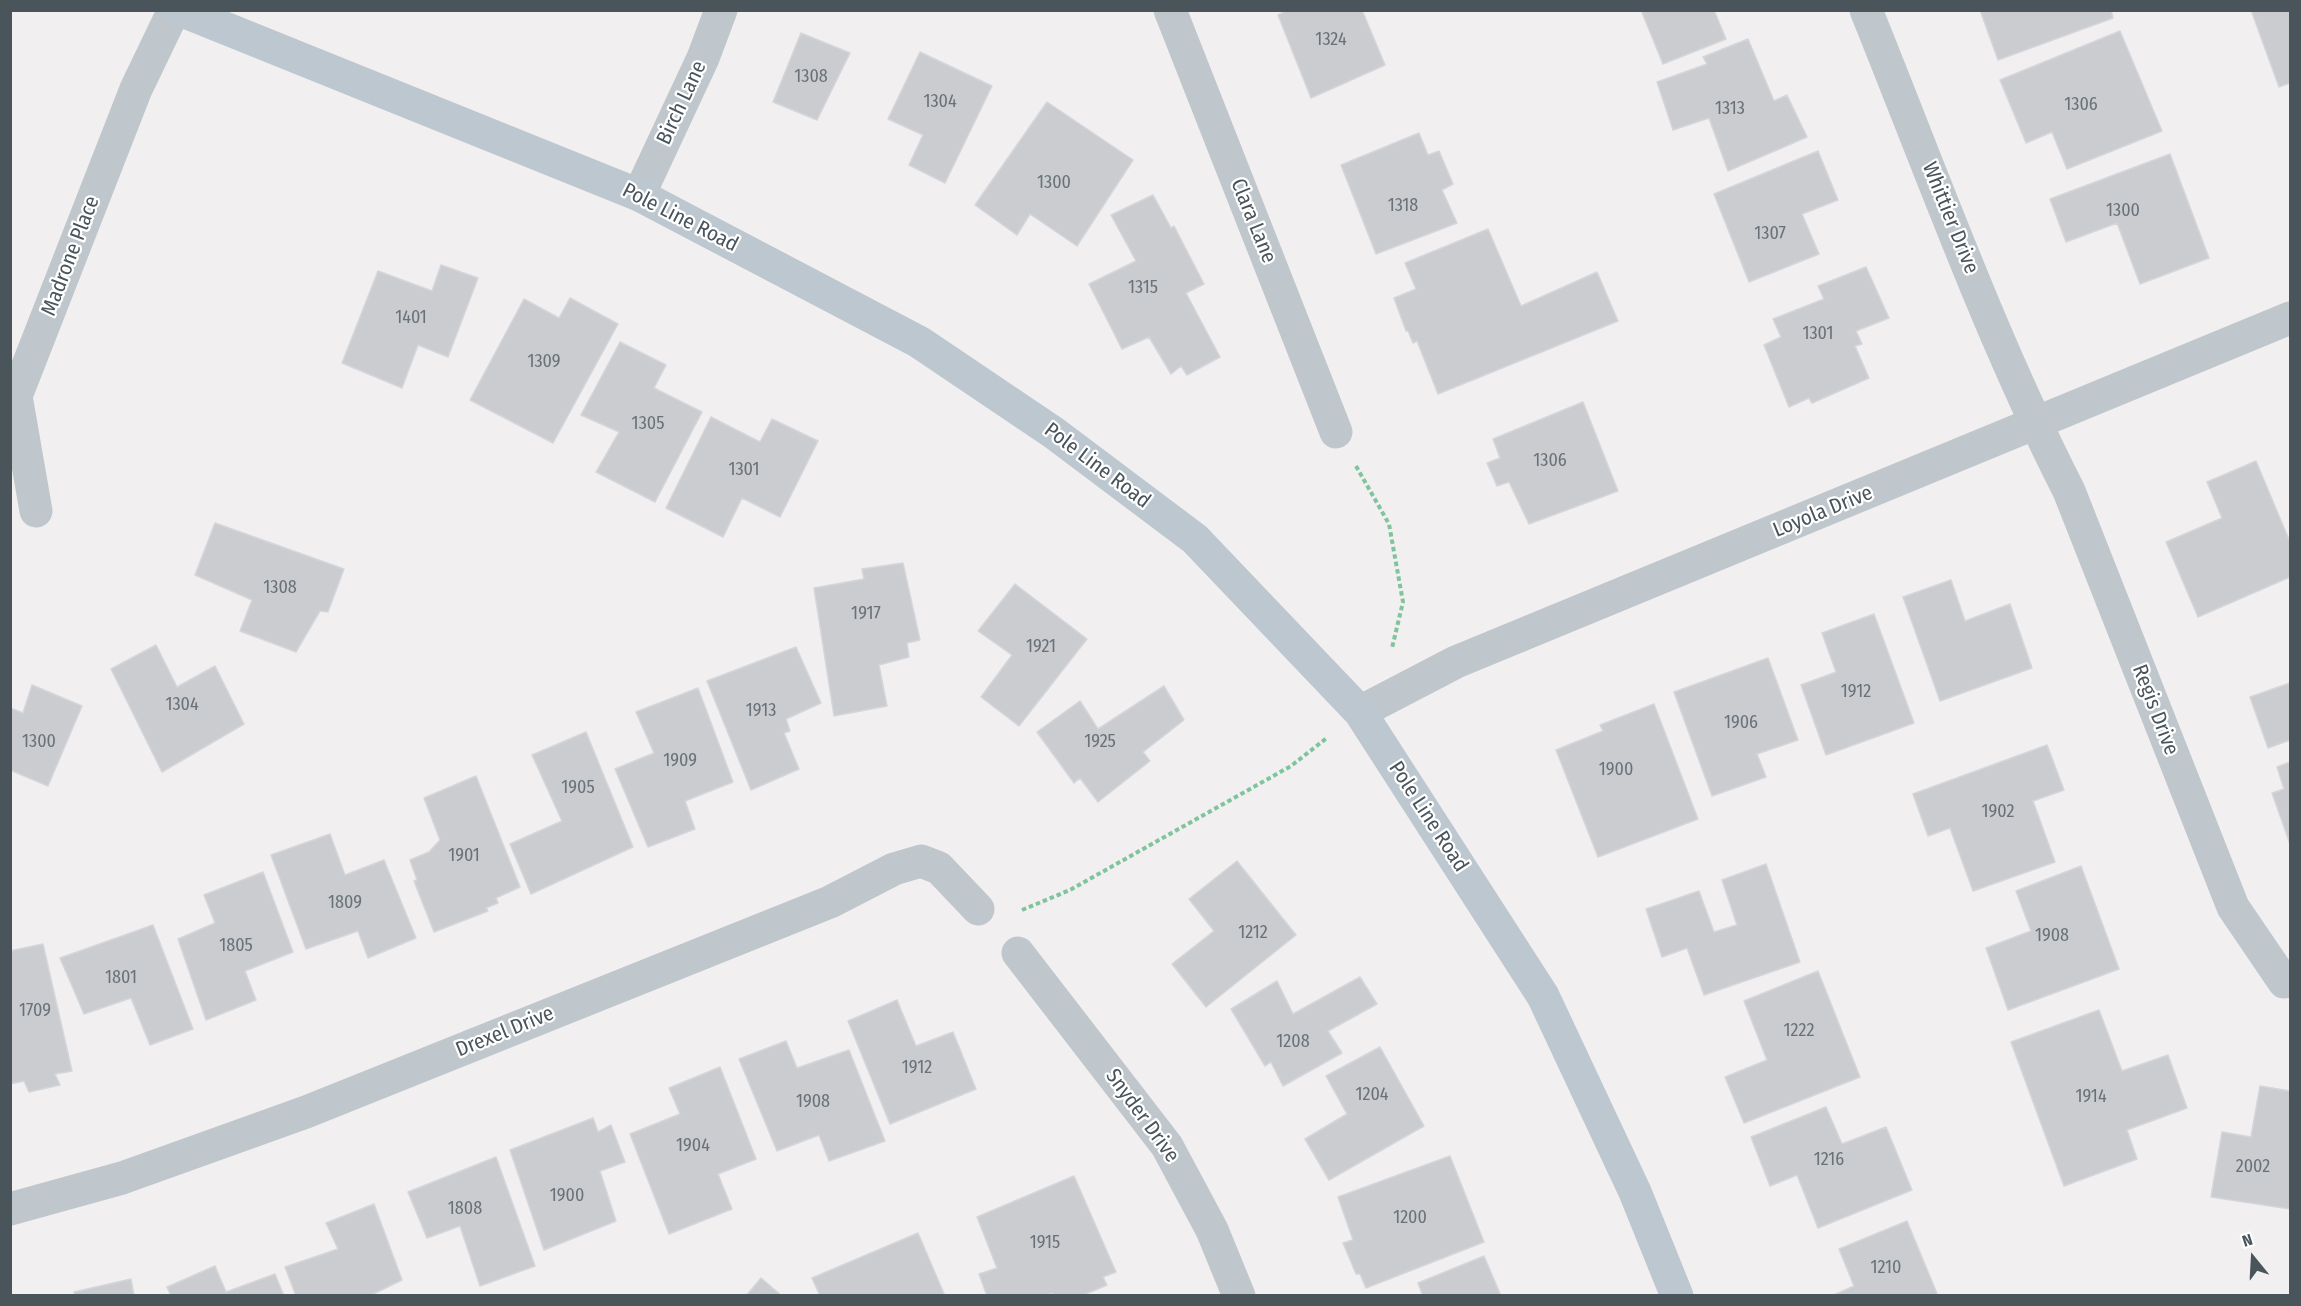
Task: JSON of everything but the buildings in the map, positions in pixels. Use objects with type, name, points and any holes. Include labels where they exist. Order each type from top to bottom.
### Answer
[{"type":"main road","name":"Pole Line Road","points":[[180,10],[639,195],[919,342],[1054,432],[1194,539],[1360,712],[1544,996],[1635,1192],[1677,1296]]},
{"type":"street","name":"Madrone Place","points":[[36,510],[16,396],[136,89],[174,10]]},
{"type":"street","name":"Birch Lane","points":[[639,195],[703,58],[721,10]]},
{"type":"street","name":"Clara Lane","points":[[1170,10],[1336,432]]},
{"type":"street","name":"Whittier Drive","points":[[1866,10],[2035,425]]},
{"type":"street","name":"Loyola Drive","points":[[1360,712],[1456,662],[2290,318]]},
{"type":"street","name":"Regis Drive","points":[[2035,425],[2069,491],[2233,907],[2284,982],[2290,981]]},
{"type":"street","name":"Drexel Drive","points":[[10,1209],[122,1178],[306,1112],[819,906],[894,869],[921,861],[939,868],[978,909]]},
{"type":"street","name":"Snyder Drive","points":[[1018,953],[1167,1146],[1212,1230],[1239,1296]]},
{"type":"path","points":[[1336,432],[1389,524],[1402,602],[1391,651]]},
{"type":"path","points":[[1020,911],[1070,890],[1292,766],[1360,712]]}]
